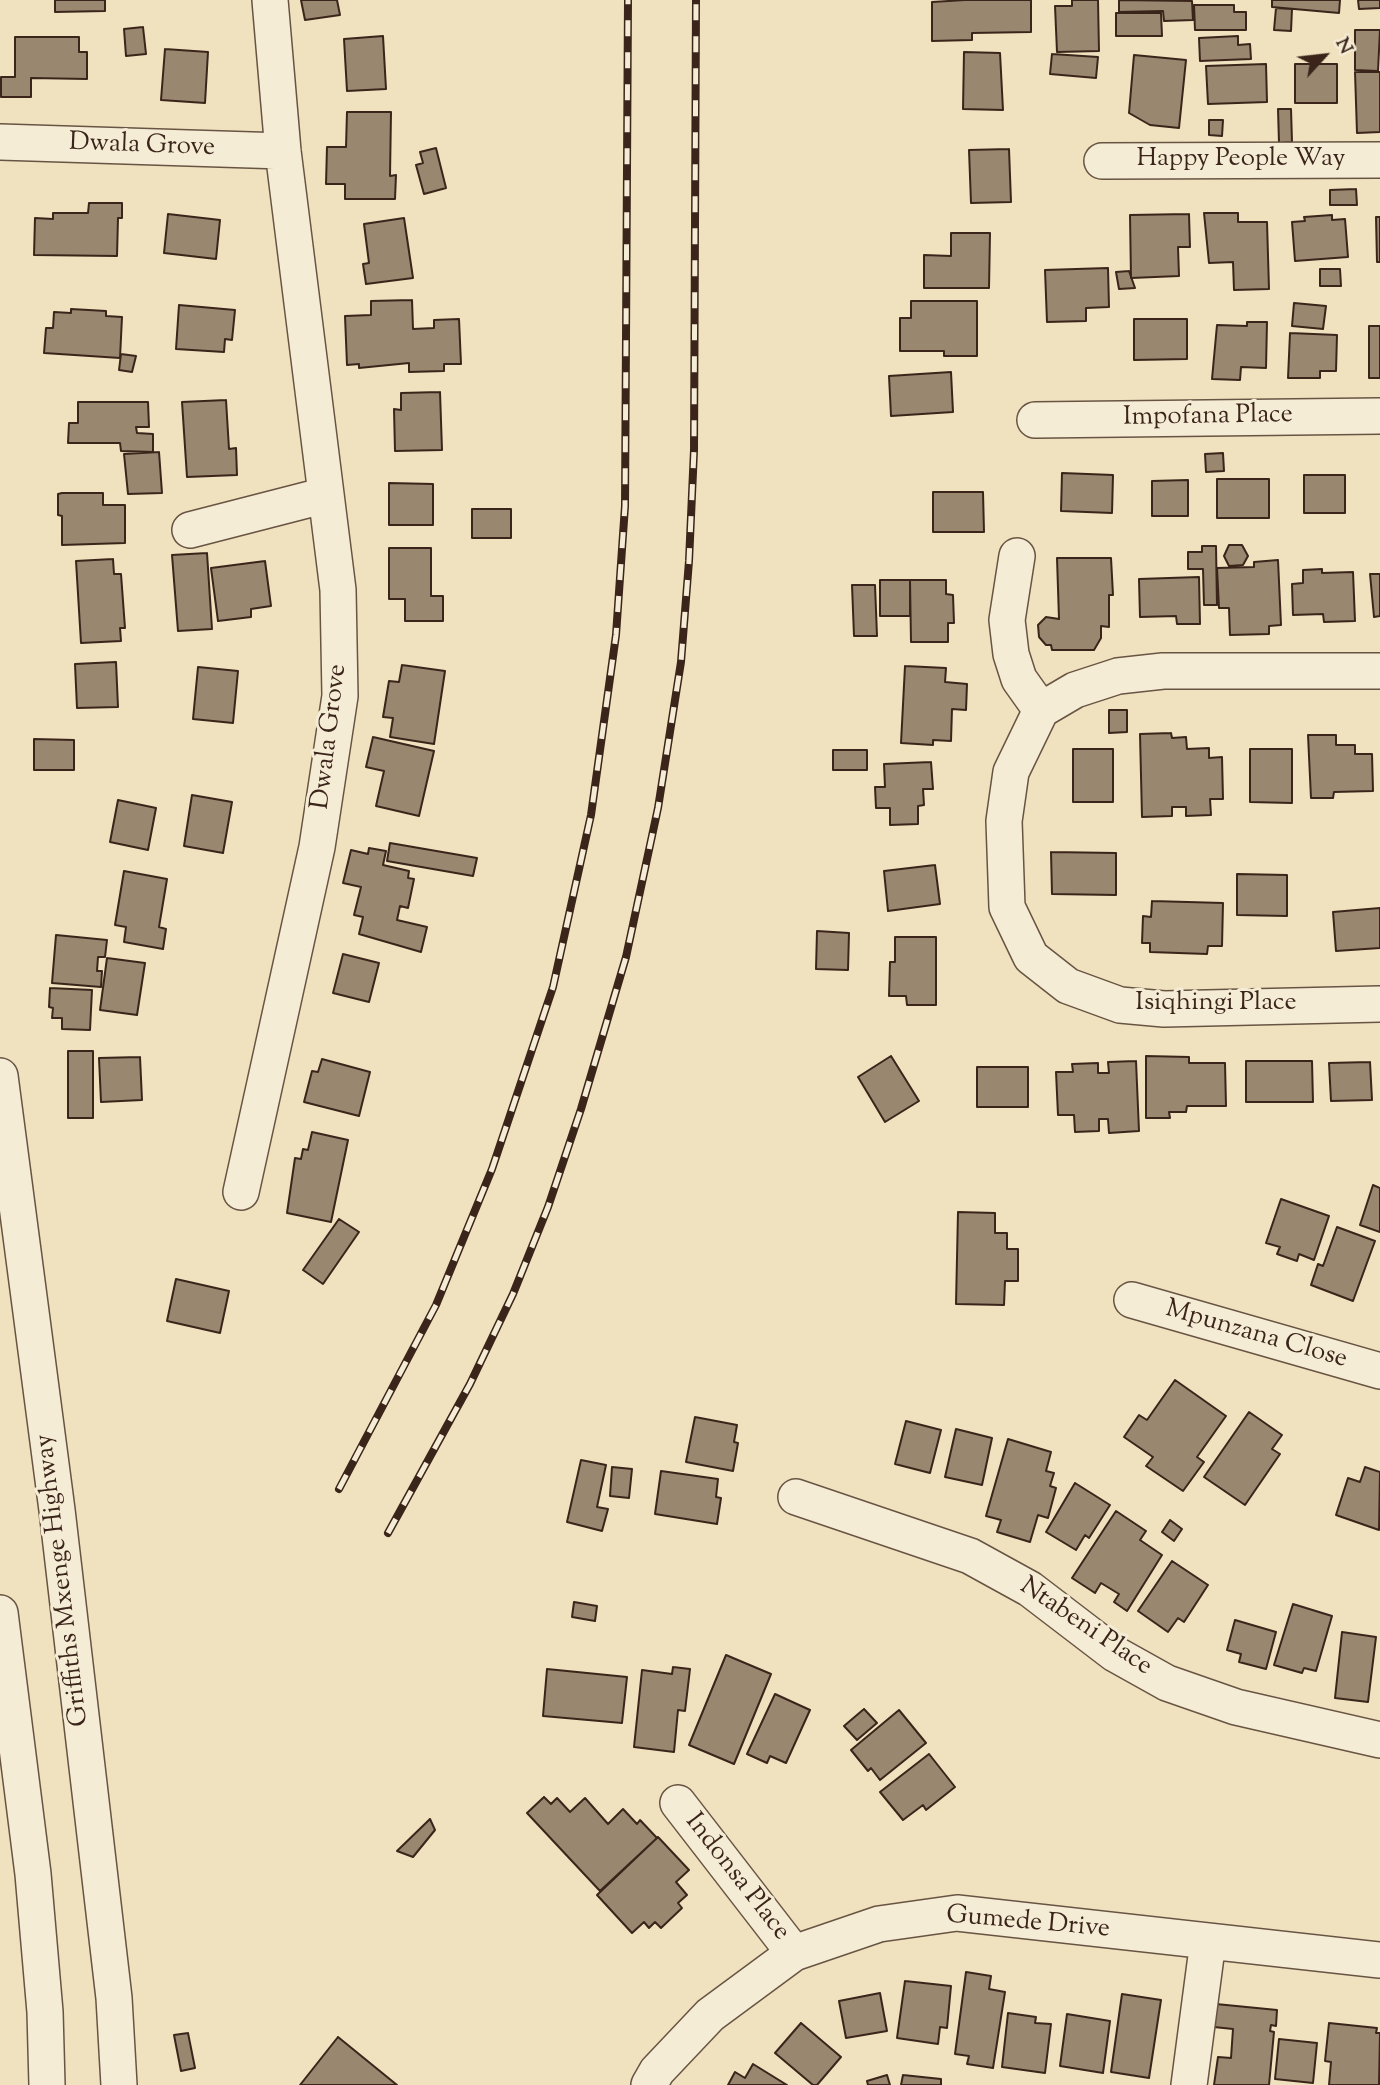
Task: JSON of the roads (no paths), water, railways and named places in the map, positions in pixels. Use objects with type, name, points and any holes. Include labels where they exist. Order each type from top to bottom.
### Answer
[{"type":"street","name":"Dwala Grove","points":[[241,1192],[317,846],[340,696],[338,590],[283,151],[270,0]]},
{"type":"street","name":"Dwala Grove","points":[[0,142],[283,151]]},
{"type":"street","name":"Happy People Way","points":[[1102,161],[1380,160]]},
{"type":"street","name":"Impofana Place","points":[[1035,420],[1380,416]]},
{"type":"street","points":[[190,530],[326,495]]},
{"type":"street","points":[[1017,556],[1007,620],[1011,654],[1019,679],[1041,710],[1075,690],[1118,677],[1140,674],[1380,671]]},
{"type":"street","name":"Isiqhingi Place","points":[[1041,710],[1011,772],[1004,821],[1007,907],[1031,957],[1068,986],[1120,1004],[1164,1009],[1380,1004]]},
{"type":"street","name":"Griffiths Mxenge Highway","points":[[0,1076],[57,1510],[114,1998],[119,2085]]},
{"type":"street","name":"Mpunzana Close","points":[[1132,1300],[1380,1371]]},
{"type":"street","name":"Ntabeni Place","points":[[796,1497],[970,1556],[1031,1589],[1115,1654],[1167,1683],[1236,1707],[1380,1740]]},
{"type":"street","points":[[0,1614],[3,1656],[33,1874],[47,2085]]},
{"type":"street","name":"Indonsa Place","points":[[678,1803],[794,1953]]},
{"type":"street","name":"Gumede Drive","points":[[649,2085],[657,2071],[710,2015],[794,1953],[879,1924],[957,1913],[1380,1960]]},
{"type":"street","points":[[1189,2085],[1208,1941]]},
{"type":"railway","points":[[339,1489],[436,1305],[492,1169],[553,987],[591,815],[616,635],[625,506],[628,0]]},
{"type":"railway","points":[[388,1533],[470,1384],[513,1294],[548,1207],[581,1109],[626,957],[658,808],[681,662],[689,561],[694,450],[696,0]]}]
